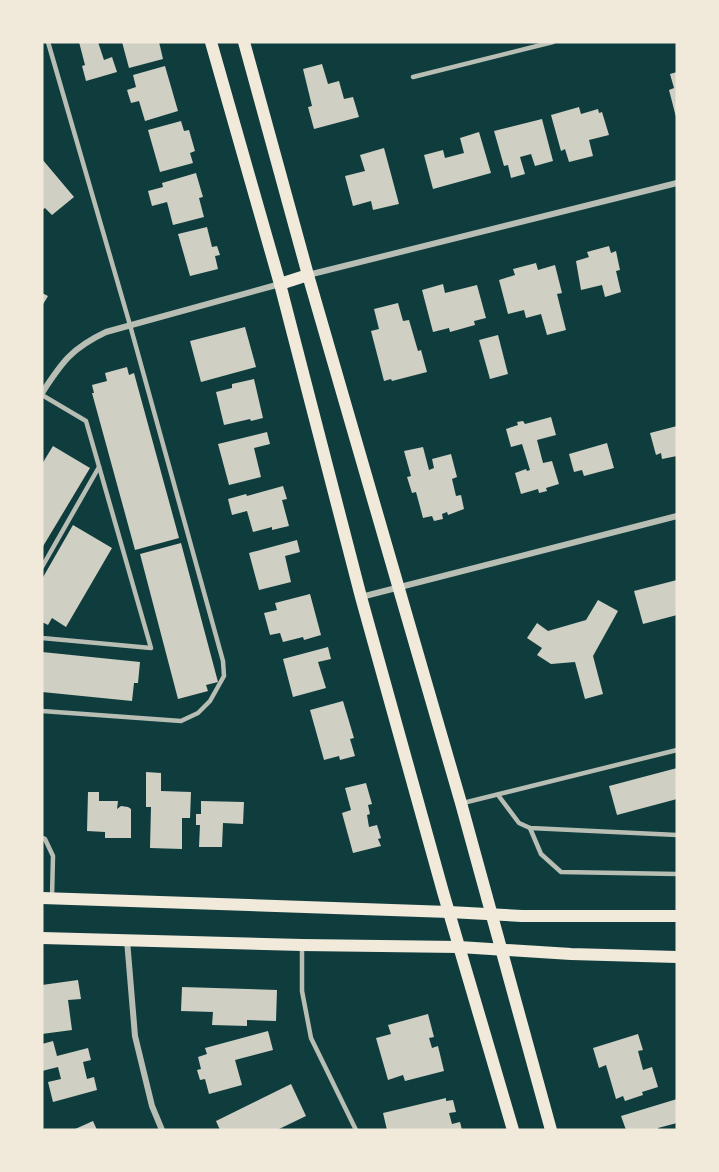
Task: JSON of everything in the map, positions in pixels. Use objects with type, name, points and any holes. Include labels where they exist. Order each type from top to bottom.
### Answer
[{"type":"main road","points":[[211,42],[280,284],[361,597],[448,912],[513,1130]]},
{"type":"main road","points":[[244,42],[308,275],[461,804],[551,1130]]},
{"type":"main road","points":[[280,284],[308,275]]},
{"type":"main road","points":[[47,898],[448,912],[492,916],[677,916]]},
{"type":"main road","points":[[42,938],[459,947],[677,957]]},
{"type":"street","points":[[308,275],[677,183]]},
{"type":"street","points":[[42,394],[64,360],[85,342],[106,332],[280,284]]},
{"type":"street","points":[[361,597],[677,516]]},
{"type":"street","points":[[128,940],[135,1036],[152,1106],[162,1130]]},
{"type":"lane","points":[[42,711],[181,721],[198,713],[210,701],[224,676],[224,661],[48,42]]},
{"type":"lane","points":[[413,77],[553,42]]},
{"type":"lane","points":[[42,394],[86,421],[151,648],[42,638]]},
{"type":"lane","points":[[42,567],[99,467]]},
{"type":"lane","points":[[461,804],[677,750]]},
{"type":"lane","points":[[498,795],[519,823],[530,828],[677,835]]},
{"type":"lane","points":[[530,828],[540,854],[561,872],[677,874]]},
{"type":"lane","points":[[44,838],[53,856],[47,898]]},
{"type":"lane","points":[[302,945],[302,991],[311,1038],[356,1130]]},
{"type":"building","points":[[79,42],[98,42],[104,60],[112,57],[117,72],[86,81],[82,66],[85,65]]},
{"type":"building","points":[[122,42],[159,42],[163,59],[129,68]]},
{"type":"building","points":[[322,64],[328,84],[339,81],[344,99],[353,97],[359,117],[314,129],[308,107],[312,106],[303,69]]},
{"type":"building","points":[[165,66],[178,111],[145,121],[139,101],[131,103],[127,90],[136,87],[133,75]]},
{"type":"building","points":[[677,72],[676,117],[669,90],[674,88],[670,74]]},
{"type":"building","points":[[579,107],[581,114],[598,109],[599,113],[602,112],[609,135],[589,140],[593,156],[569,162],[565,149],[561,151],[551,115]]},
{"type":"building","points":[[542,119],[553,161],[535,166],[531,154],[520,157],[525,174],[511,178],[508,165],[504,166],[494,131]]},
{"type":"building","points":[[181,121],[184,131],[189,130],[195,151],[190,153],[193,163],[160,172],[148,130]]},
{"type":"building","points":[[479,132],[491,173],[433,189],[424,155],[443,150],[445,158],[464,153],[460,138]]},
{"type":"building","points":[[384,148],[399,204],[373,210],[371,201],[353,206],[345,176],[365,171],[360,155]]},
{"type":"building","points":[[42,159],[74,197],[52,215],[45,208],[42,210]]},
{"type":"building","points":[[196,173],[203,197],[199,198],[204,217],[173,225],[167,202],[152,206],[148,191],[163,187],[162,183]]},
{"type":"building","points":[[207,227],[212,247],[217,246],[220,255],[215,256],[218,269],[190,276],[178,234]]},
{"type":"building","points":[[609,246],[611,253],[616,251],[620,270],[616,271],[621,292],[605,297],[602,285],[581,290],[576,261],[589,257],[587,252]]},
{"type":"building","points":[[536,263],[538,270],[555,265],[562,293],[557,294],[566,330],[547,335],[541,314],[526,318],[524,310],[508,314],[499,280],[515,275],[513,269]]},
{"type":"building","points":[[443,284],[445,293],[477,285],[486,318],[474,321],[475,325],[450,332],[449,328],[433,332],[422,290]]},
{"type":"building","points":[[42,293],[48,296],[42,306]]},
{"type":"building","points":[[398,303],[403,321],[409,320],[427,372],[384,381],[371,331],[379,329],[374,309]]},
{"type":"building","points":[[245,327],[256,367],[201,382],[190,341]]},
{"type":"building","points":[[498,335],[508,374],[490,379],[479,340]]},
{"type":"building","points":[[127,367],[129,375],[134,373],[179,538],[135,550],[92,393],[94,393],[92,385],[107,381],[105,373]]},
{"type":"building","points":[[254,379],[263,418],[224,425],[216,392],[232,388],[232,384]]},
{"type":"building","points":[[551,417],[556,435],[537,440],[543,463],[552,461],[559,484],[546,488],[547,491],[539,493],[538,489],[521,494],[515,473],[530,470],[522,444],[511,447],[506,429],[518,425],[517,422],[523,421],[525,424]]},
{"type":"building","points":[[677,426],[677,456],[662,459],[661,453],[656,455],[650,433]]},
{"type":"building","points":[[267,432],[270,444],[254,448],[261,477],[229,485],[218,444]]},
{"type":"building","points":[[607,443],[614,468],[584,476],[582,470],[574,472],[569,454]]},
{"type":"building","points":[[53,446],[90,468],[42,548],[42,464]]},
{"type":"building","points":[[423,447],[429,470],[434,468],[432,459],[451,454],[457,477],[452,479],[456,496],[461,495],[464,509],[448,515],[447,512],[442,514],[443,519],[434,521],[432,516],[423,518],[416,492],[412,493],[407,477],[411,476],[404,451]]},
{"type":"building","points":[[283,486],[287,499],[282,500],[289,526],[272,530],[272,527],[253,532],[247,511],[232,515],[228,499]]},
{"type":"building","points":[[73,525],[112,548],[66,627],[52,618],[48,625],[42,622],[42,579]]},
{"type":"building","points":[[297,540],[300,552],[285,556],[291,582],[259,590],[249,553]]},
{"type":"building","points":[[181,543],[218,682],[206,685],[208,691],[178,699],[140,554]]},
{"type":"building","points":[[677,580],[677,615],[643,624],[634,591]]},
{"type":"building","points":[[310,594],[321,635],[304,640],[303,637],[283,642],[280,633],[270,635],[264,613],[277,610],[275,603]]},
{"type":"building","points":[[598,600],[618,611],[593,656],[603,694],[585,699],[575,662],[551,664],[537,655],[542,648],[527,638],[537,623],[548,631],[586,620]]},
{"type":"building","points":[[328,647],[331,659],[318,662],[326,688],[293,697],[283,659]]},
{"type":"building","points":[[42,652],[140,662],[138,683],[134,683],[132,701],[42,692]]},
{"type":"building","points":[[343,701],[354,738],[350,739],[355,756],[340,760],[339,756],[324,760],[310,710]]},
{"type":"building","points":[[677,768],[677,799],[617,815],[609,786]]},
{"type":"building","points":[[146,772],[161,773],[161,791],[191,792],[190,818],[182,818],[182,849],[150,848],[151,807],[146,807]]},
{"type":"building","points":[[366,783],[372,804],[368,805],[369,827],[377,825],[381,846],[353,853],[342,813],[351,810],[345,788]]},
{"type":"building","points":[[88,792],[99,792],[99,801],[118,801],[117,809],[121,806],[131,809],[131,838],[105,838],[105,832],[87,831]]},
{"type":"building","points":[[201,801],[244,802],[243,824],[223,823],[222,847],[199,847],[200,825],[196,825],[196,814],[201,814]]},
{"type":"building","points":[[78,980],[81,999],[68,1000],[72,1030],[42,1034],[42,985]]},
{"type":"building","points":[[182,987],[277,990],[276,1021],[247,1020],[247,1026],[212,1025],[213,1012],[181,1011]]},
{"type":"building","points":[[428,1014],[434,1037],[429,1038],[432,1048],[438,1046],[444,1071],[405,1081],[403,1075],[388,1080],[376,1038],[391,1034],[388,1025]]},
{"type":"building","points":[[268,1031],[273,1050],[235,1060],[242,1085],[209,1094],[205,1079],[200,1080],[197,1070],[201,1069],[198,1057],[207,1054],[205,1048]]},
{"type":"building","points":[[638,1034],[643,1050],[638,1051],[643,1070],[652,1067],[658,1087],[625,1101],[623,1096],[616,1099],[606,1065],[599,1068],[593,1048]]},
{"type":"building","points":[[53,1041],[57,1056],[88,1048],[91,1060],[83,1062],[87,1079],[94,1077],[97,1090],[53,1102],[48,1082],[61,1079],[58,1067],[42,1071],[42,1044]]},
{"type":"building","points":[[291,1084],[306,1116],[277,1130],[220,1130],[216,1121]]},
{"type":"building","points":[[446,1098],[446,1101],[453,1100],[456,1112],[449,1113],[452,1124],[460,1122],[462,1130],[387,1130],[383,1113]]},
{"type":"building","points":[[677,1099],[677,1123],[658,1128],[659,1130],[626,1130],[621,1116]]},
{"type":"building","points":[[93,1121],[97,1130],[73,1130]]}]
